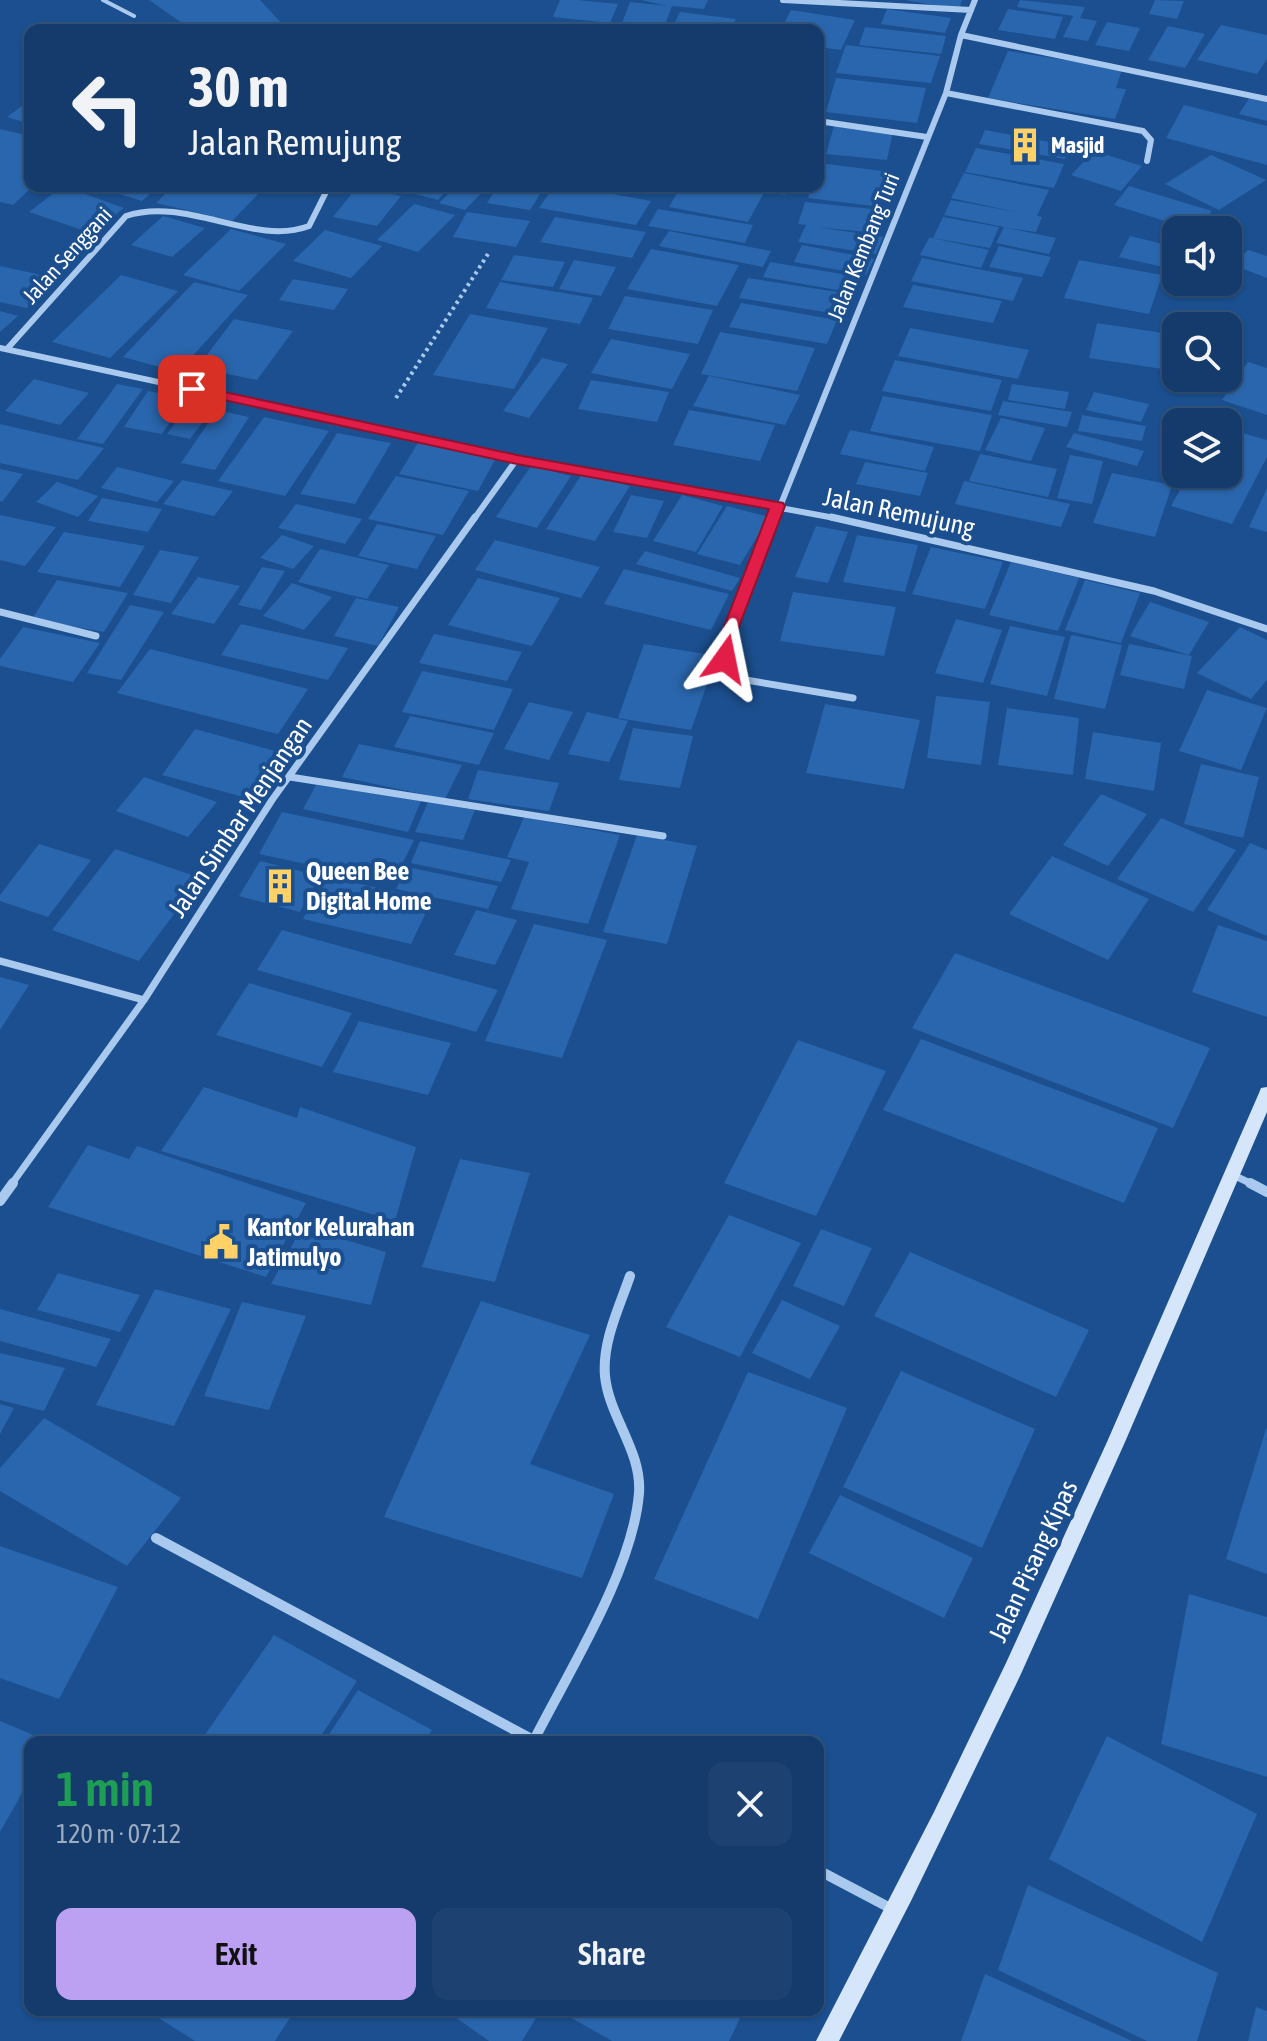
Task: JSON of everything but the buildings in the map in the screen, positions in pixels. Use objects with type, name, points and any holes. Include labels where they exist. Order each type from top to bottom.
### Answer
[{"type":"street","points":[[783,0],[971,10]]},
{"type":"street","name":"Jalan Kembang Turi","points":[[853,698],[746,680],[731,671],[725,659],[725,645],[778,506],[946,93],[961,35],[975,0]]},
{"type":"street","points":[[961,35],[1267,99]]},
{"type":"street","points":[[946,93],[1143,131],[1151,140],[1147,161]]},
{"type":"street","points":[[824,122],[927,137]]},
{"type":"street","name":"Jalan Senggani","points":[[4,348],[135,210],[162,210],[291,233],[309,226],[326,192]]},
{"type":"street","name":"Jalan Remujung","points":[[4,348],[517,459],[778,506],[1140,587],[1267,629]]},
{"type":"street","name":"Jalan Simbar Menjangan","points":[[0,1201],[144,1000],[290,777],[517,459]]},
{"type":"street","points":[[0,612],[96,636]]},
{"type":"street","points":[[290,777],[663,836]]},
{"type":"street","points":[[0,961],[144,1000]]},
{"type":"street","name":"Jalan Pisang Kipas","points":[[827,2041],[896,1912],[975,1749],[1115,1445],[1267,1093]]},
{"type":"street","points":[[1231,1174],[1267,1192]]},
{"type":"street","points":[[538,1736],[631,1531],[639,1491],[633,1452],[612,1402],[605,1365],[630,1276]]},
{"type":"street","points":[[156,1538],[527,1736]]},
{"type":"street","points":[[824,1873],[896,1912]]},
{"type":"lane","points":[[103,0],[134,16]]},
{"type":"path","points":[[376,429],[488,254]]},
{"type":"place","name":"Masjid","points":[[1025,145]]},
{"type":"place","name":"Queen Bee Digital Home","points":[[280,886]]},
{"type":"place","name":"Kantor Kelurahan Jatimulyo","points":[[221,1242]]},
{"type":"route","points":[[192,389],[517,459],[778,506],[725,645],[725,659]]}]
